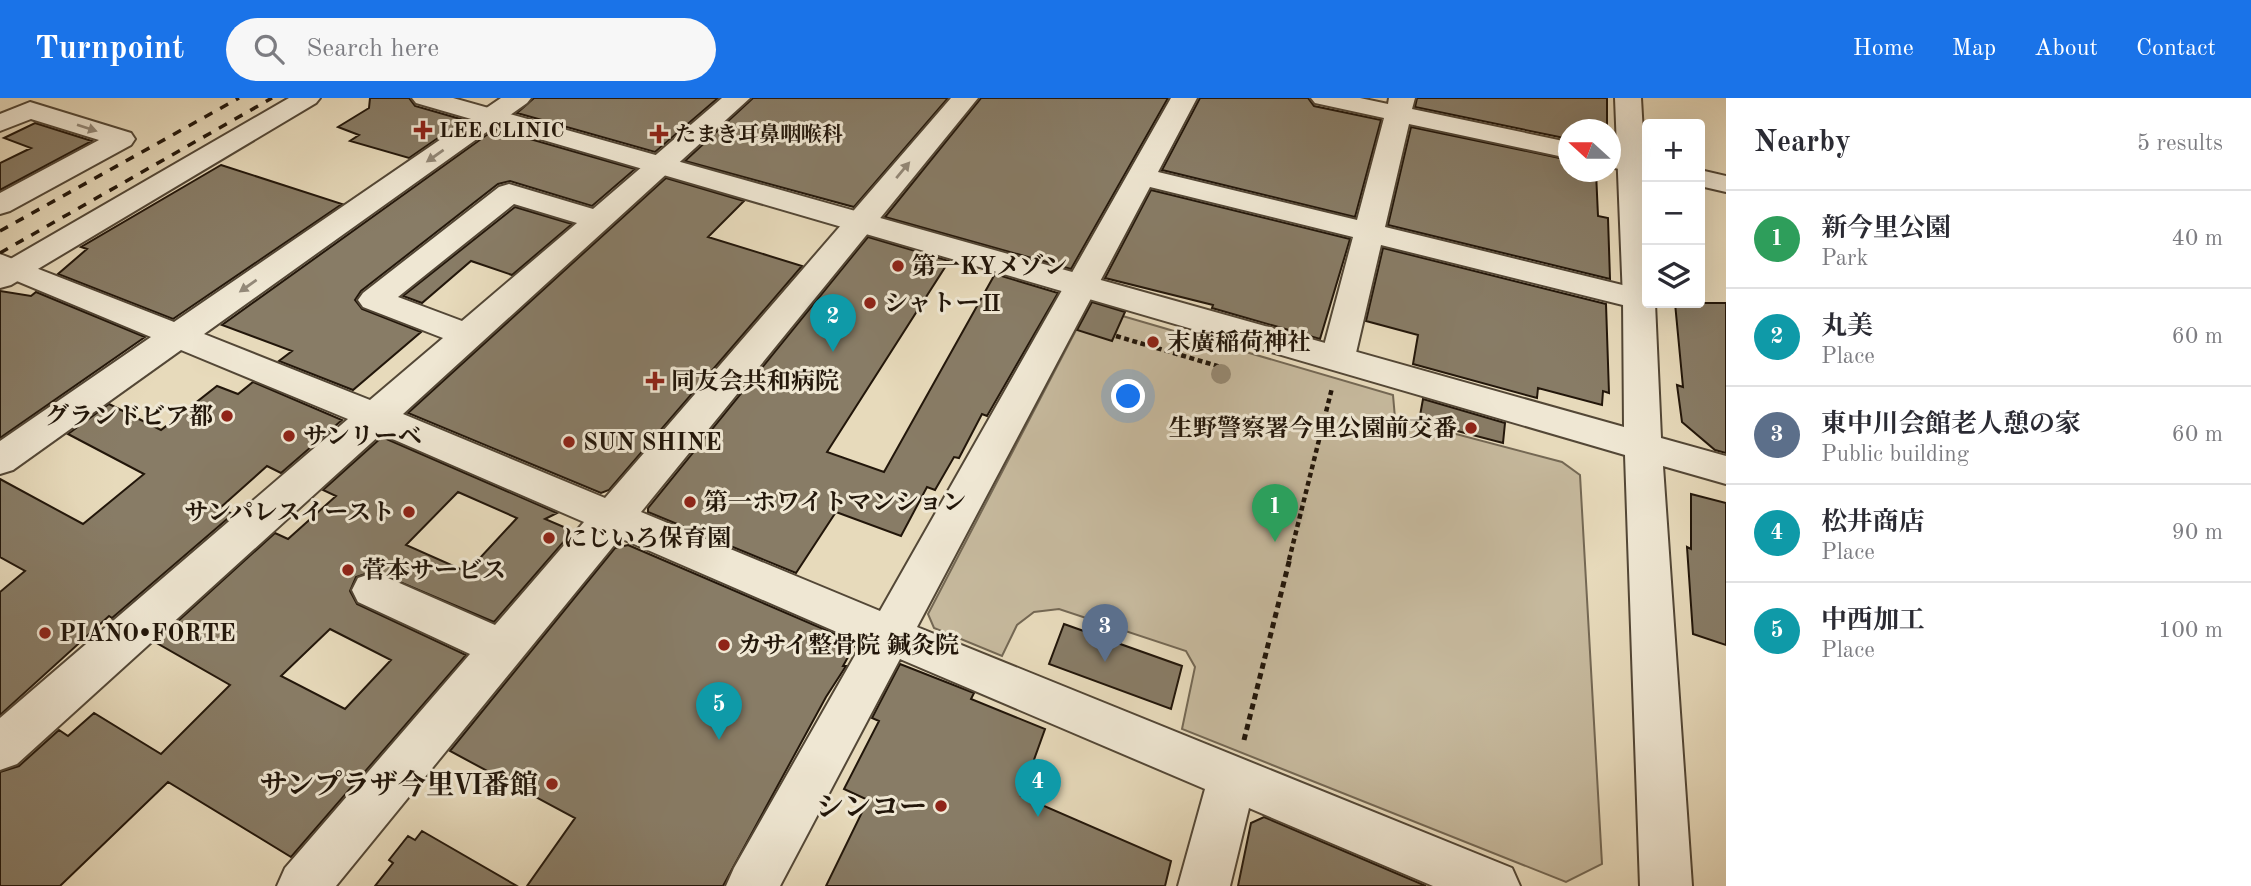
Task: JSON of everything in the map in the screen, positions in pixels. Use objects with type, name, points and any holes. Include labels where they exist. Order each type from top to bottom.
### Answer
[{"type":"street","points":[[5,270],[307,98]]},
{"type":"street","points":[[425,98],[1081,286],[1335,372],[1643,447],[1726,470]]},
{"type":"street","points":[[0,460],[518,98]]},
{"type":"street","points":[[0,748],[737,98]]},
{"type":"street","points":[[303,886],[965,98]]},
{"type":"street","points":[[752,886],[1184,98]]},
{"type":"street","points":[[1324,98],[1400,106],[1558,147]]},
{"type":"street","points":[[1628,98],[1629,163],[1639,299],[1643,447],[1666,886]]},
{"type":"street","points":[[1335,372],[1400,106]]},
{"type":"street","points":[[0,123],[30,110],[122,139],[0,205]]},
{"type":"street","points":[[1141,176],[1639,299]]},
{"type":"street","points":[[1705,179],[1726,184]]},
{"type":"street","points":[[467,335],[374,300],[509,193],[598,220]]},
{"type":"street","points":[[5,270],[178,335],[890,635],[1237,762],[1494,886]]},
{"type":"street","points":[[373,590],[501,648]]},
{"type":"street","points":[[1204,886],[1237,762]]},
{"type":"path","points":[[1116,336],[1221,367]]},
{"type":"path","points":[[1237,762],[1335,372]]},
{"type":"shaded area","points":[[1087,309],[1102,310],[1393,395],[1395,418],[1562,462],[1580,475],[1602,864],[1566,882],[1182,729],[1195,667],[1186,651],[1059,609],[1034,612],[1017,625],[1002,656],[934,628],[928,614]]},
{"type":"building","points":[[370,98],[409,98],[415,106],[464,120],[409,158],[350,141],[359,135],[338,127],[369,108]]},
{"type":"building","points":[[534,98],[718,98],[655,152],[517,113]]},
{"type":"building","points":[[753,98],[948,98],[854,207],[685,161]]},
{"type":"building","points":[[981,98],[1168,98],[1071,269],[885,217]]},
{"type":"building","points":[[1200,98],[1308,98],[1314,106],[1381,120],[1355,217],[1162,170]]},
{"type":"building","points":[[1417,98],[1607,98],[1607,119],[1558,119],[1558,137],[1415,107]]},
{"type":"building","points":[[35,123],[92,141],[0,190],[0,163],[31,148],[4,138]]},
{"type":"building","points":[[1411,127],[1558,158],[1558,182],[1596,182],[1598,216],[1608,218],[1610,279],[1388,225]]},
{"type":"building","points":[[495,129],[635,169],[592,206],[510,181],[498,184],[361,291],[355,300],[362,309],[421,332],[353,390],[279,361],[292,351],[222,325]]},
{"type":"building","points":[[221,165],[342,204],[173,319],[58,274],[87,249],[81,247]]},
{"type":"building","points":[[666,178],[744,201],[708,237],[802,266],[609,490],[601,493],[408,413]]},
{"type":"building","points":[[1151,190],[1350,239],[1320,339],[1212,308],[1213,305],[1105,278]]},
{"type":"building","points":[[515,207],[572,224],[512,275],[471,261],[422,303],[403,296]]},
{"type":"building","points":[[868,237],[949,261],[827,452],[884,472],[995,274],[1058,293],[987,416],[982,414],[959,458],[954,457],[935,490],[927,487],[901,536],[836,512],[796,573],[648,512],[648,508]]},
{"type":"building","points":[[1383,248],[1606,304],[1609,393],[1603,391],[1602,405],[1538,388],[1537,398],[1413,364],[1418,335],[1366,321]]},
{"type":"building","points":[[0,291],[31,296],[36,292],[145,337],[0,438]]},
{"type":"building","points":[[1092,302],[1125,312],[1112,341],[1077,330]]},
{"type":"building","points":[[1705,303],[1726,303],[1726,453],[1715,450],[1682,422],[1677,385],[1683,387],[1675,308],[1705,308]]},
{"type":"building","points":[[253,382],[342,420],[281,473],[267,466],[220,508],[233,514],[112,618],[109,616],[0,715],[0,592],[25,571],[0,557],[0,479],[83,524],[144,474],[68,434],[109,404],[161,430],[217,386],[238,394]]},
{"type":"building","points":[[1423,399],[1505,423],[1503,443],[1419,421]]},
{"type":"building","points":[[382,437],[557,513],[545,519],[573,531],[494,622],[374,571],[356,577],[350,591],[357,604],[466,655],[291,857],[168,782],[60,886],[0,886],[0,772],[19,766],[59,730],[68,736],[94,713],[161,754],[230,685],[155,642],[275,533],[288,539],[336,496],[323,490]],"holes":[[[458,492],[517,518],[467,572],[406,545]],[[330,629],[391,660],[345,709],[281,676]]]},
{"type":"building","points":[[1691,494],[1726,503],[1726,645],[1693,634],[1687,547],[1691,549]]},
{"type":"building","points":[[628,545],[856,643],[843,666],[846,666],[826,697],[723,886],[527,886],[575,818],[450,751],[615,548]]},
{"type":"building","points":[[1064,624],[1182,666],[1171,709],[1049,664]]},
{"type":"building","points":[[900,664],[974,693],[971,699],[1045,729],[1021,796],[1171,861],[1165,886],[826,886],[868,800],[844,789],[879,721],[872,718]]},
{"type":"building","points":[[1264,817],[1426,886],[1238,886],[1251,823]]},
{"type":"building","points":[[422,831],[517,886],[375,886],[393,863],[389,860],[408,836],[415,840]]},
{"type":"railway","points":[[0,231],[239,98]]},
{"type":"railway","points":[[0,253],[272,98]]},
{"type":"place","name":"LEE CLINIC","points":[[423,130]]},
{"type":"place","name":"たまき耳鼻咽喉科","points":[[659,134]]},
{"type":"place","name":"第一KYメゾン","points":[[898,266]]},
{"type":"place","name":"シャトーⅡ","points":[[870,303]]},
{"type":"place","name":"末廣稲荷神社","points":[[1153,342]]},
{"type":"place","name":"丸美","points":[[833,352]]},
{"type":"place","name":"同友会共和病院","points":[[655,381]]},
{"type":"place","name":"グランドビア都","points":[[227,416]]},
{"type":"place","name":"生野警察署今里公園前交番","points":[[1471,428]]},
{"type":"place","name":"サンリーベ","points":[[289,436]]},
{"type":"place","name":"SUN SHINE","points":[[569,442]]},
{"type":"place","name":"第一ホワイトマンション","points":[[690,502]]},
{"type":"place","name":"サンパレスイースト","points":[[409,512]]},
{"type":"place","name":"にじいろ保育園","points":[[549,538]]},
{"type":"place","name":"新今里公園","points":[[1275,542]]},
{"type":"place","name":"菅本サービス","points":[[348,570]]},
{"type":"place","name":"PIANO•FORTE","points":[[45,633]]},
{"type":"place","name":"カサイ整骨院 鍼灸院","points":[[724,645]]},
{"type":"place","name":"東中川会館老人憩の家","points":[[1105,662]]},
{"type":"place","name":"中西加工","points":[[719,740]]},
{"type":"place","name":"サンプラザ今里Ⅵ番館","points":[[552,784]]},
{"type":"place","name":"シンコー","points":[[941,806]]},
{"type":"place","name":"松井商店","points":[[1038,817]]}]
